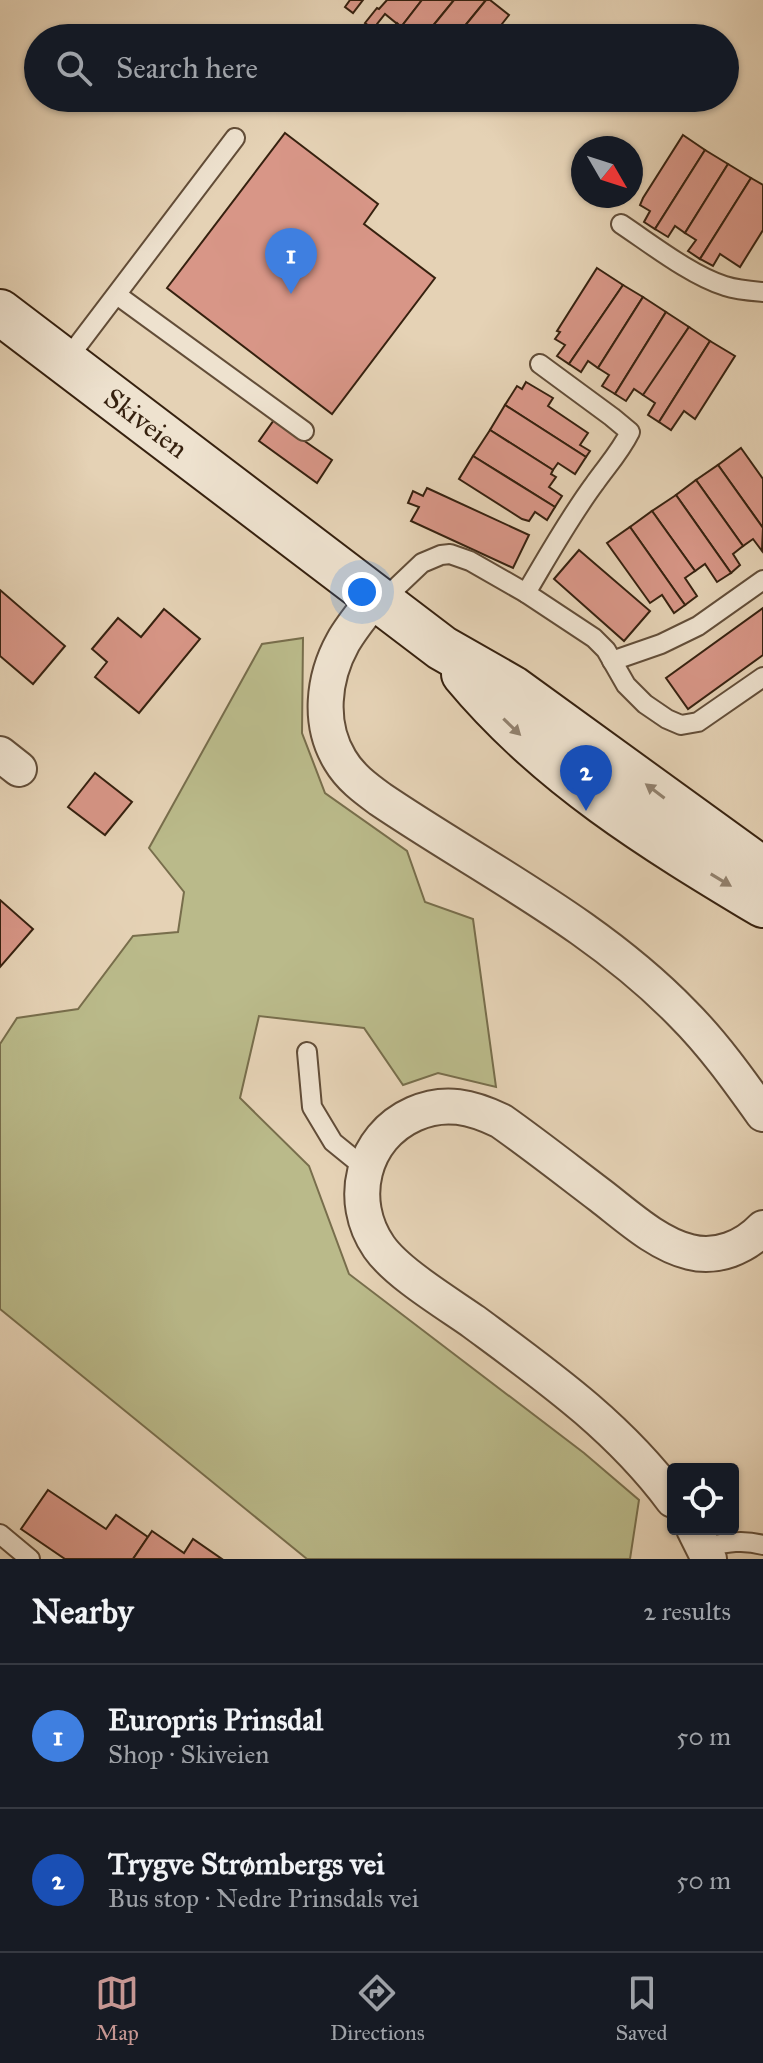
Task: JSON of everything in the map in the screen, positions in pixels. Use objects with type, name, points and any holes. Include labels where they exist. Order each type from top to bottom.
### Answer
[{"type":"main road","name":"Skiveien","points":[[0,312],[442,648]]},
{"type":"main road","points":[[442,648],[512,688],[763,870]]},
{"type":"main road","points":[[442,648],[492,709],[525,741],[594,796],[659,841],[763,905]]},
{"type":"street","points":[[379,599],[344,640],[326,688],[327,719],[341,761],[358,782],[380,799],[597,939],[653,985],[708,1041],[763,1114]]},
{"type":"street","points":[[667,1492],[634,1451],[577,1400],[408,1274],[381,1250],[364,1217],[362,1181],[365,1168],[376,1146],[394,1125],[433,1107],[459,1106],[501,1121],[620,1211],[677,1248],[708,1254],[727,1251],[742,1245],[763,1228]]},
{"type":"lane","points":[[65,362],[235,138]]},
{"type":"lane","points":[[621,224],[713,281],[763,292]]},
{"type":"lane","points":[[117,295],[304,431]]},
{"type":"lane","points":[[526,593],[563,530],[621,450],[630,432],[540,364]]},
{"type":"lane","points":[[379,599],[422,563],[441,555],[450,554],[470,561],[594,638],[606,650],[626,685],[645,704],[681,725],[698,722],[763,677]]},
{"type":"lane","points":[[612,661],[661,644],[698,626],[763,580]]},
{"type":"lane","points":[[307,1052],[312,1107],[333,1142],[365,1168]]},
{"type":"lane","points":[[0,1534],[30,1559]]},
{"type":"lane","points":[[702,1545],[733,1541],[763,1545]]},
{"type":"green space","points":[[303,638],[302,733],[325,793],[407,851],[425,902],[473,919],[496,1087],[438,1073],[403,1085],[364,1028],[259,1016],[240,1098],[309,1166],[349,1274],[584,1453],[639,1500],[630,1559],[307,1559],[0,1309],[0,1044],[17,1018],[78,1009],[133,936],[178,932],[184,892],[149,848],[262,644]]},
{"type":"building","points":[[350,0],[363,0],[353,13],[345,7]]},
{"type":"building","points":[[387,0],[422,0],[403,24],[397,24],[385,14],[377,24],[365,23]]},
{"type":"building","points":[[422,0],[454,0],[434,24],[403,24]]},
{"type":"building","points":[[454,0],[486,0],[466,24],[434,24]]},
{"type":"building","points":[[486,0],[509,15],[502,24],[466,24]]},
{"type":"building","points":[[285,133],[378,204],[364,224],[435,278],[332,414],[167,288]]},
{"type":"building","points":[[683,135],[705,150],[655,229],[644,222],[650,211],[643,207],[643,198]]},
{"type":"building","points":[[705,150],[728,164],[685,233],[675,226],[668,237],[655,229]]},
{"type":"building","points":[[728,164],[751,178],[700,259],[688,251],[696,240],[685,233]]},
{"type":"building","points":[[751,178],[763,185],[763,230],[740,267],[720,254],[713,266],[700,259]]},
{"type":"building","points":[[597,268],[623,285],[569,364],[557,356],[565,345],[555,339],[560,332],[557,331]]},
{"type":"building","points":[[623,285],[643,297],[598,368],[588,361],[581,372],[569,364]]},
{"type":"building","points":[[643,297],[666,312],[615,394],[602,386],[609,375],[598,368]]},
{"type":"building","points":[[666,312],[689,327],[649,389],[643,395],[634,389],[626,401],[615,394]]},
{"type":"building","points":[[689,327],[710,341],[659,422],[648,415],[655,403],[643,395]]},
{"type":"building","points":[[710,341],[735,356],[695,419],[684,411],[671,430],[659,422]]},
{"type":"building","points":[[526,382],[553,398],[548,406],[588,433],[580,445],[590,451],[586,457],[505,405],[517,386],[522,389]]},
{"type":"building","points":[[505,405],[586,457],[575,474],[558,463],[553,470],[490,430]]},
{"type":"building","points":[[274,420],[332,460],[317,483],[259,441]]},
{"type":"building","points":[[490,430],[553,470],[551,474],[556,477],[549,487],[562,496],[555,507],[473,456]]},
{"type":"building","points":[[741,448],[763,479],[763,528],[718,465]]},
{"type":"building","points":[[473,456],[555,507],[547,520],[535,512],[529,521],[522,519],[459,479]]},
{"type":"building","points":[[718,465],[763,528],[762,551],[753,539],[743,546],[696,480]]},
{"type":"building","points":[[696,480],[743,546],[733,554],[740,565],[731,573],[676,495]]},
{"type":"building","points":[[427,488],[529,535],[513,568],[411,521],[419,507],[408,503],[413,491],[423,496]]},
{"type":"building","points":[[676,495],[731,573],[717,582],[705,564],[695,571],[652,511]]},
{"type":"building","points":[[652,511],[695,571],[685,578],[697,596],[685,605],[630,527]]},
{"type":"building","points":[[630,527],[685,605],[674,613],[662,595],[650,603],[607,543]]},
{"type":"building","points":[[579,550],[650,611],[624,641],[554,579]]},
{"type":"building","points":[[0,590],[65,646],[33,684],[0,656]]},
{"type":"building","points":[[763,608],[763,655],[688,709],[666,678]]},
{"type":"building","points":[[164,609],[200,639],[139,713],[95,677],[107,662],[92,649],[118,618],[141,637]]},
{"type":"building","points":[[95,773],[132,802],[105,835],[68,807]]},
{"type":"building","points":[[0,900],[33,929],[0,967]]},
{"type":"building","points":[[48,1490],[106,1529],[116,1515],[148,1537],[133,1559],[65,1559],[21,1529]]},
{"type":"building","points":[[152,1531],[184,1553],[193,1539],[222,1559],[133,1559]]},
{"type":"place","name":"Europris Prinsdal","points":[[291,294]]},
{"type":"place","name":"Trygve Strømbergs vei","points":[[586,811]]}]
